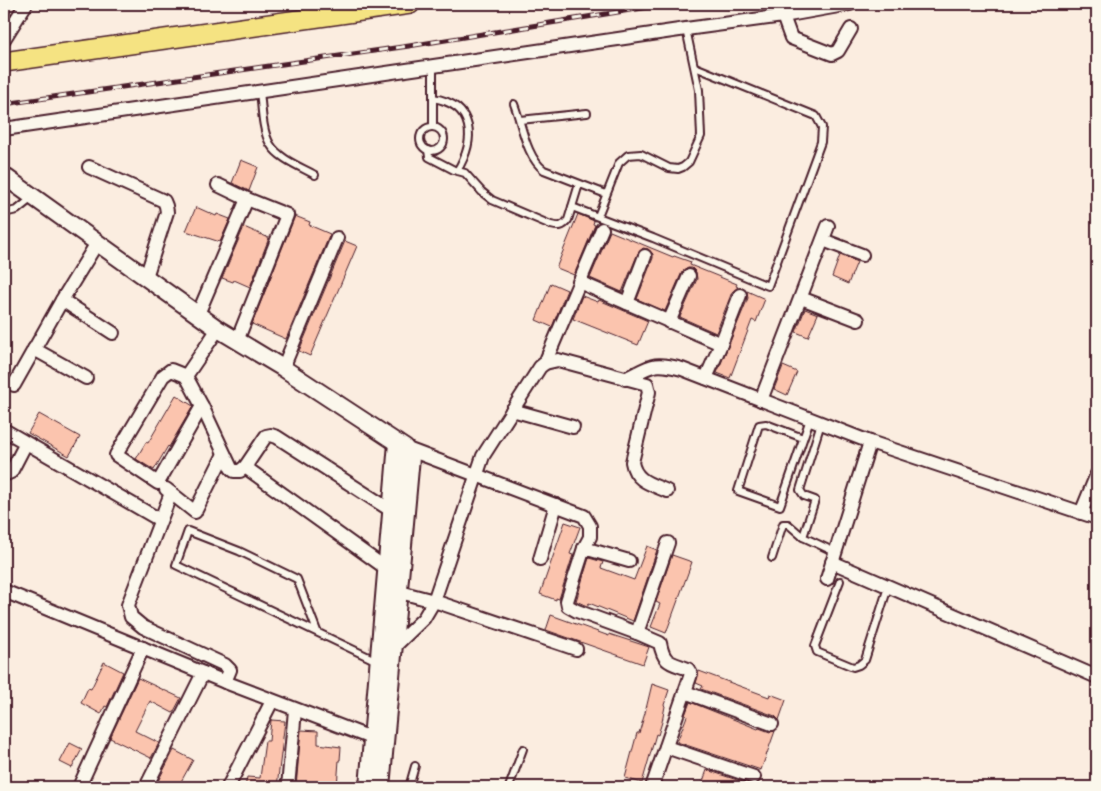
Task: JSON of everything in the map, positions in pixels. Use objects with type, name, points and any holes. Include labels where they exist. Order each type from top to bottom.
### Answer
[{"type":"main road","points":[[4,62],[410,4]]},
{"type":"street","points":[[4,39],[26,4]]},
{"type":"street","points":[[4,129],[686,28],[783,16],[850,4]]},
{"type":"street","points":[[783,16],[791,38],[832,54],[838,51],[851,29]]},
{"type":"street","points":[[88,167],[164,202],[167,212],[146,277]]},
{"type":"street","points":[[4,176],[218,329],[283,368],[401,446],[584,516],[590,526],[590,537],[584,548],[567,601],[568,606],[660,643],[662,656],[670,662],[688,668],[691,674],[652,787]]},
{"type":"street","points":[[218,185],[288,216],[237,341]]},
{"type":"street","points":[[198,314],[247,199]]},
{"type":"street","points":[[761,400],[828,226]]},
{"type":"street","points":[[395,646],[424,618],[434,602],[483,456],[545,363],[602,229]]},
{"type":"street","points":[[283,368],[337,238]]},
{"type":"street","points":[[823,240],[862,255]]},
{"type":"street","points":[[14,385],[97,243]]},
{"type":"street","points":[[627,303],[645,256]]},
{"type":"street","points":[[669,322],[689,276]]},
{"type":"street","points":[[580,282],[721,344]]},
{"type":"street","points":[[706,378],[740,294]]},
{"type":"street","points":[[800,298],[858,320]]},
{"type":"street","points":[[62,300],[113,333]]},
{"type":"street","points":[[186,376],[218,329]]},
{"type":"street","points":[[34,349],[86,378]]},
{"type":"street","points":[[545,363],[558,360],[647,384],[649,392],[632,462],[633,472],[641,479],[667,491]]},
{"type":"street","points":[[625,379],[650,366],[664,364],[706,378],[870,442],[1097,518]]},
{"type":"street","points":[[224,454],[195,512],[158,483],[116,455],[162,376],[171,370],[186,376],[202,406],[224,454],[230,468],[234,471],[240,471],[245,467],[266,436],[271,435],[392,511]]},
{"type":"street","points":[[158,483],[202,406]]},
{"type":"street","points":[[512,410],[573,427]]},
{"type":"street","points":[[4,430],[160,520]]},
{"type":"street","points":[[827,579],[870,442]]},
{"type":"street","points":[[4,475],[11,472],[26,443]]},
{"type":"street","points":[[381,787],[378,662],[392,511],[401,446]]},
{"type":"street","points":[[368,787],[379,742],[395,646],[411,470],[411,457],[401,446]]},
{"type":"street","points":[[245,467],[387,569]]},
{"type":"street","points":[[1081,513],[1097,474]]},
{"type":"street","points":[[170,493],[128,605],[131,617],[143,627],[225,665],[230,670],[225,682]]},
{"type":"street","points":[[540,559],[556,506]]},
{"type":"street","points":[[637,633],[668,543]]},
{"type":"street","points":[[584,548],[629,561]]},
{"type":"street","points":[[834,557],[888,587],[1097,677]]},
{"type":"street","points":[[4,591],[272,701],[379,742]]},
{"type":"street","points":[[400,592],[576,649]]},
{"type":"street","points":[[79,786],[143,648]]},
{"type":"street","points":[[146,787],[203,673]]},
{"type":"street","points":[[685,692],[772,724]]},
{"type":"street","points":[[228,787],[272,701]]},
{"type":"street","points":[[288,787],[295,710]]},
{"type":"street","points":[[666,747],[754,777]]},
{"type":"lane","points":[[598,216],[619,163],[628,155],[641,154],[669,168],[678,169],[690,162],[701,136],[699,90],[686,28]]},
{"type":"lane","points":[[433,66],[433,127]]},
{"type":"lane","points":[[572,207],[768,286],[821,142],[822,128],[816,116],[695,67]]},
{"type":"lane","points":[[260,91],[265,128],[270,145],[280,155],[315,175]]},
{"type":"lane","points":[[433,98],[461,110],[469,127],[470,138],[466,154],[457,171]]},
{"type":"lane","points":[[514,104],[530,153],[537,165],[544,170],[606,194]]},
{"type":"lane","points":[[520,120],[587,113]]},
{"type":"lane","points":[[433,127],[442,132],[445,140],[442,147],[438,150],[428,150],[421,144],[420,136],[424,130],[433,127]]},
{"type":"lane","points":[[428,150],[428,157],[465,173],[492,200],[551,226],[559,227],[568,220],[579,184]]},
{"type":"lane","points":[[4,213],[18,210],[33,197]]},
{"type":"lane","points":[[803,438],[766,424],[759,425],[738,491],[780,506],[803,438],[815,421]]},
{"type":"lane","points":[[803,537],[814,500],[804,496],[800,490],[815,421]]},
{"type":"lane","points":[[772,558],[783,524],[788,524],[803,537],[834,557]]},
{"type":"lane","points":[[317,631],[297,579],[239,551],[188,531],[176,565],[317,631],[378,662]]},
{"type":"lane","points":[[840,581],[814,646],[817,652],[853,667],[859,666],[864,660],[888,587]]},
{"type":"lane","points":[[509,787],[523,748]]},
{"type":"lane","points":[[409,787],[415,766]]},
{"type":"building","points":[[241,160],[258,167],[249,191],[232,183]]},
{"type":"building","points":[[196,207],[216,216],[217,214],[230,219],[220,242],[186,231]]},
{"type":"building","points":[[578,214],[594,221],[593,224],[595,225],[574,275],[557,268],[557,266]]},
{"type":"building","points":[[295,216],[310,222],[309,225],[330,234],[286,339],[252,324]]},
{"type":"building","points":[[244,227],[269,238],[250,287],[234,280],[233,282],[222,278]]},
{"type":"building","points":[[610,231],[673,257],[691,262],[690,265],[737,284],[736,286],[738,287],[732,292],[716,333],[680,317],[697,279],[696,272],[692,268],[682,272],[665,311],[637,299],[653,258],[653,254],[648,249],[643,248],[638,253],[622,292],[590,278]]},
{"type":"building","points":[[345,241],[357,246],[310,356],[299,351]]},
{"type":"building","points":[[840,255],[857,262],[848,284],[832,277]]},
{"type":"building","points":[[551,283],[567,290],[552,327],[536,320]]},
{"type":"building","points":[[747,291],[765,299],[756,322],[752,320],[730,378],[717,373],[748,298]]},
{"type":"building","points":[[582,296],[598,302],[599,300],[648,321],[638,345],[573,319]]},
{"type":"building","points":[[805,309],[818,314],[808,337],[796,332]]},
{"type":"building","points":[[783,366],[797,372],[787,395],[774,389]]},
{"type":"building","points":[[176,395],[193,406],[154,470],[136,459],[146,442],[148,443]]},
{"type":"building","points":[[39,414],[80,437],[69,456],[28,433]]},
{"type":"building","points":[[565,522],[580,527],[570,554],[573,555],[559,599],[556,598],[556,600],[540,594]]},
{"type":"building","points":[[647,546],[657,550],[633,621],[589,603],[587,606],[576,601],[589,558],[603,562],[601,568],[634,580]]},
{"type":"building","points":[[672,555],[692,562],[666,633],[651,627],[660,604],[656,602]]},
{"type":"building","points":[[551,615],[609,636],[609,634],[649,647],[643,664],[546,630]]},
{"type":"building","points":[[104,662],[123,672],[107,707],[105,706],[101,714],[81,703],[88,688],[91,689]]},
{"type":"building","points":[[699,671],[769,697],[770,694],[786,700],[779,720],[775,716],[701,689],[703,686],[696,683]]},
{"type":"building","points":[[138,678],[181,698],[173,713],[150,701],[135,731],[159,743],[151,758],[110,738]]},
{"type":"building","points":[[652,684],[669,690],[664,705],[662,722],[658,735],[656,734],[642,783],[625,778]]},
{"type":"building","points":[[690,702],[758,729],[770,732],[775,731],[761,770],[677,742]]},
{"type":"building","points":[[271,720],[285,721],[277,787],[245,787],[247,777],[260,778],[265,741],[269,741]]},
{"type":"building","points":[[301,730],[318,731],[318,744],[341,747],[337,787],[296,787]]},
{"type":"building","points":[[70,743],[82,749],[72,768],[60,762]]},
{"type":"building","points":[[174,750],[193,760],[178,787],[155,787]]},
{"type":"building","points":[[707,770],[749,784],[748,787],[701,787]]},
{"type":"railway","points":[[4,104],[409,46],[667,4]]}]
